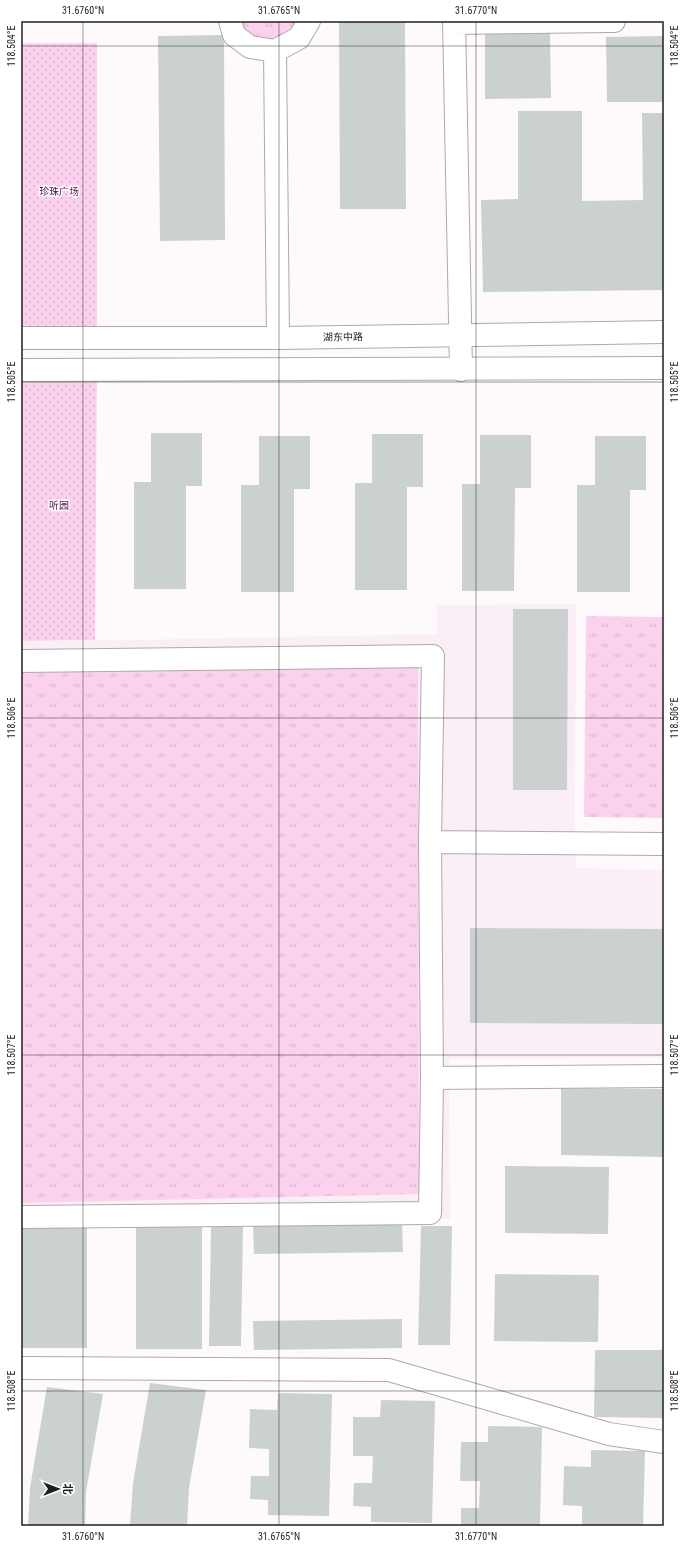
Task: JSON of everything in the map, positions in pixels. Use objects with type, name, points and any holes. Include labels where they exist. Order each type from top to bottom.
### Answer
[{"type":"street","points":[[230,21],[234,35],[250,47],[275,51],[300,38],[309,21]]},
{"type":"street","points":[[461,370],[454,22],[614,21]]},
{"type":"street","points":[[275,51],[278,338]]},
{"type":"street","name":"湖东中路","points":[[21,338],[278,338],[664,332]]},
{"type":"street","points":[[21,370],[461,370],[664,368]]},
{"type":"street","points":[[21,661],[433,656],[430,842],[432,1078],[430,1212],[21,1218]]},
{"type":"street","points":[[430,842],[664,844]]},
{"type":"street","points":[[432,1078],[664,1076]]},
{"type":"street","points":[[21,1368],[389,1370],[609,1434],[664,1442]]},
{"type":"shaded area","points":[[576,604],[576,868],[664,870],[664,1057],[449,1059],[450,1219],[21,1222],[21,641],[437,634],[437,605]]},
{"type":"green space","points":[[236,21],[302,21],[288,34],[272,43],[253,41]]},
{"type":"green space","name":"珍珠广场","points":[[21,43],[97,43],[97,338],[21,338]]},
{"type":"green space","name":"听园","points":[[21,370],[97,370],[95,640],[21,641]]},
{"type":"green space","points":[[586,616],[664,617],[664,818],[584,817]]},
{"type":"green space","points":[[418,665],[419,1194],[21,1203],[21,669]]},
{"type":"building","points":[[339,21],[405,21],[406,209],[340,209]]},
{"type":"building","points":[[485,33],[550,33],[551,98],[485,99]]},
{"type":"building","points":[[224,35],[225,240],[160,241],[158,36]]},
{"type":"building","points":[[664,36],[664,102],[607,102],[606,37]]},
{"type":"building","points":[[518,111],[582,111],[582,201],[643,200],[642,113],[664,113],[664,290],[483,292],[481,200],[518,199]]},
{"type":"building","points":[[151,433],[202,433],[202,486],[186,486],[186,589],[134,589],[134,482],[151,482]]},
{"type":"building","points":[[372,434],[423,434],[423,487],[407,487],[407,590],[355,590],[355,483],[372,483]]},
{"type":"building","points":[[480,435],[531,435],[531,488],[515,488],[514,591],[462,591],[462,484],[480,484]]},
{"type":"building","points":[[259,436],[310,436],[310,489],[294,489],[294,592],[241,592],[241,485],[259,485]]},
{"type":"building","points":[[595,436],[646,436],[646,490],[630,490],[630,592],[577,592],[577,485],[595,485]]},
{"type":"building","points":[[513,609],[568,609],[567,790],[513,790]]},
{"type":"building","points":[[470,928],[664,929],[664,1024],[470,1023]]},
{"type":"building","points":[[561,1088],[664,1089],[664,1157],[561,1155]]},
{"type":"building","points":[[505,1166],[609,1167],[608,1234],[505,1233]]},
{"type":"building","points":[[402,1223],[403,1252],[254,1254],[253,1225]]},
{"type":"building","points":[[21,1224],[87,1224],[87,1348],[21,1348]]},
{"type":"building","points":[[136,1225],[202,1225],[202,1349],[136,1349]]},
{"type":"building","points":[[421,1226],[452,1226],[450,1345],[418,1345]]},
{"type":"building","points":[[211,1227],[243,1227],[241,1346],[209,1346]]},
{"type":"building","points":[[495,1274],[599,1275],[598,1342],[494,1341]]},
{"type":"building","points":[[402,1319],[402,1348],[254,1350],[253,1321]]},
{"type":"building","points":[[595,1350],[664,1350],[664,1418],[594,1417]]},
{"type":"building","points":[[150,1383],[206,1390],[189,1488],[187,1526],[130,1526],[133,1483]]},
{"type":"building","points":[[47,1387],[103,1394],[86,1492],[85,1526],[28,1526],[30,1488]]},
{"type":"building","points":[[278,1393],[332,1394],[329,1516],[268,1515],[268,1500],[250,1499],[251,1476],[269,1476],[269,1449],[249,1448],[250,1409],[277,1410]]},
{"type":"building","points":[[381,1400],[435,1401],[432,1523],[371,1522],[371,1507],[353,1506],[354,1483],[372,1483],[373,1456],[353,1456],[353,1417],[380,1417]]},
{"type":"building","points":[[488,1426],[542,1427],[540,1526],[461,1526],[461,1508],[479,1508],[480,1481],[460,1481],[461,1442],[488,1442]]},
{"type":"building","points":[[591,1450],[645,1451],[643,1526],[582,1526],[582,1506],[563,1505],[564,1466],[591,1467]]}]
